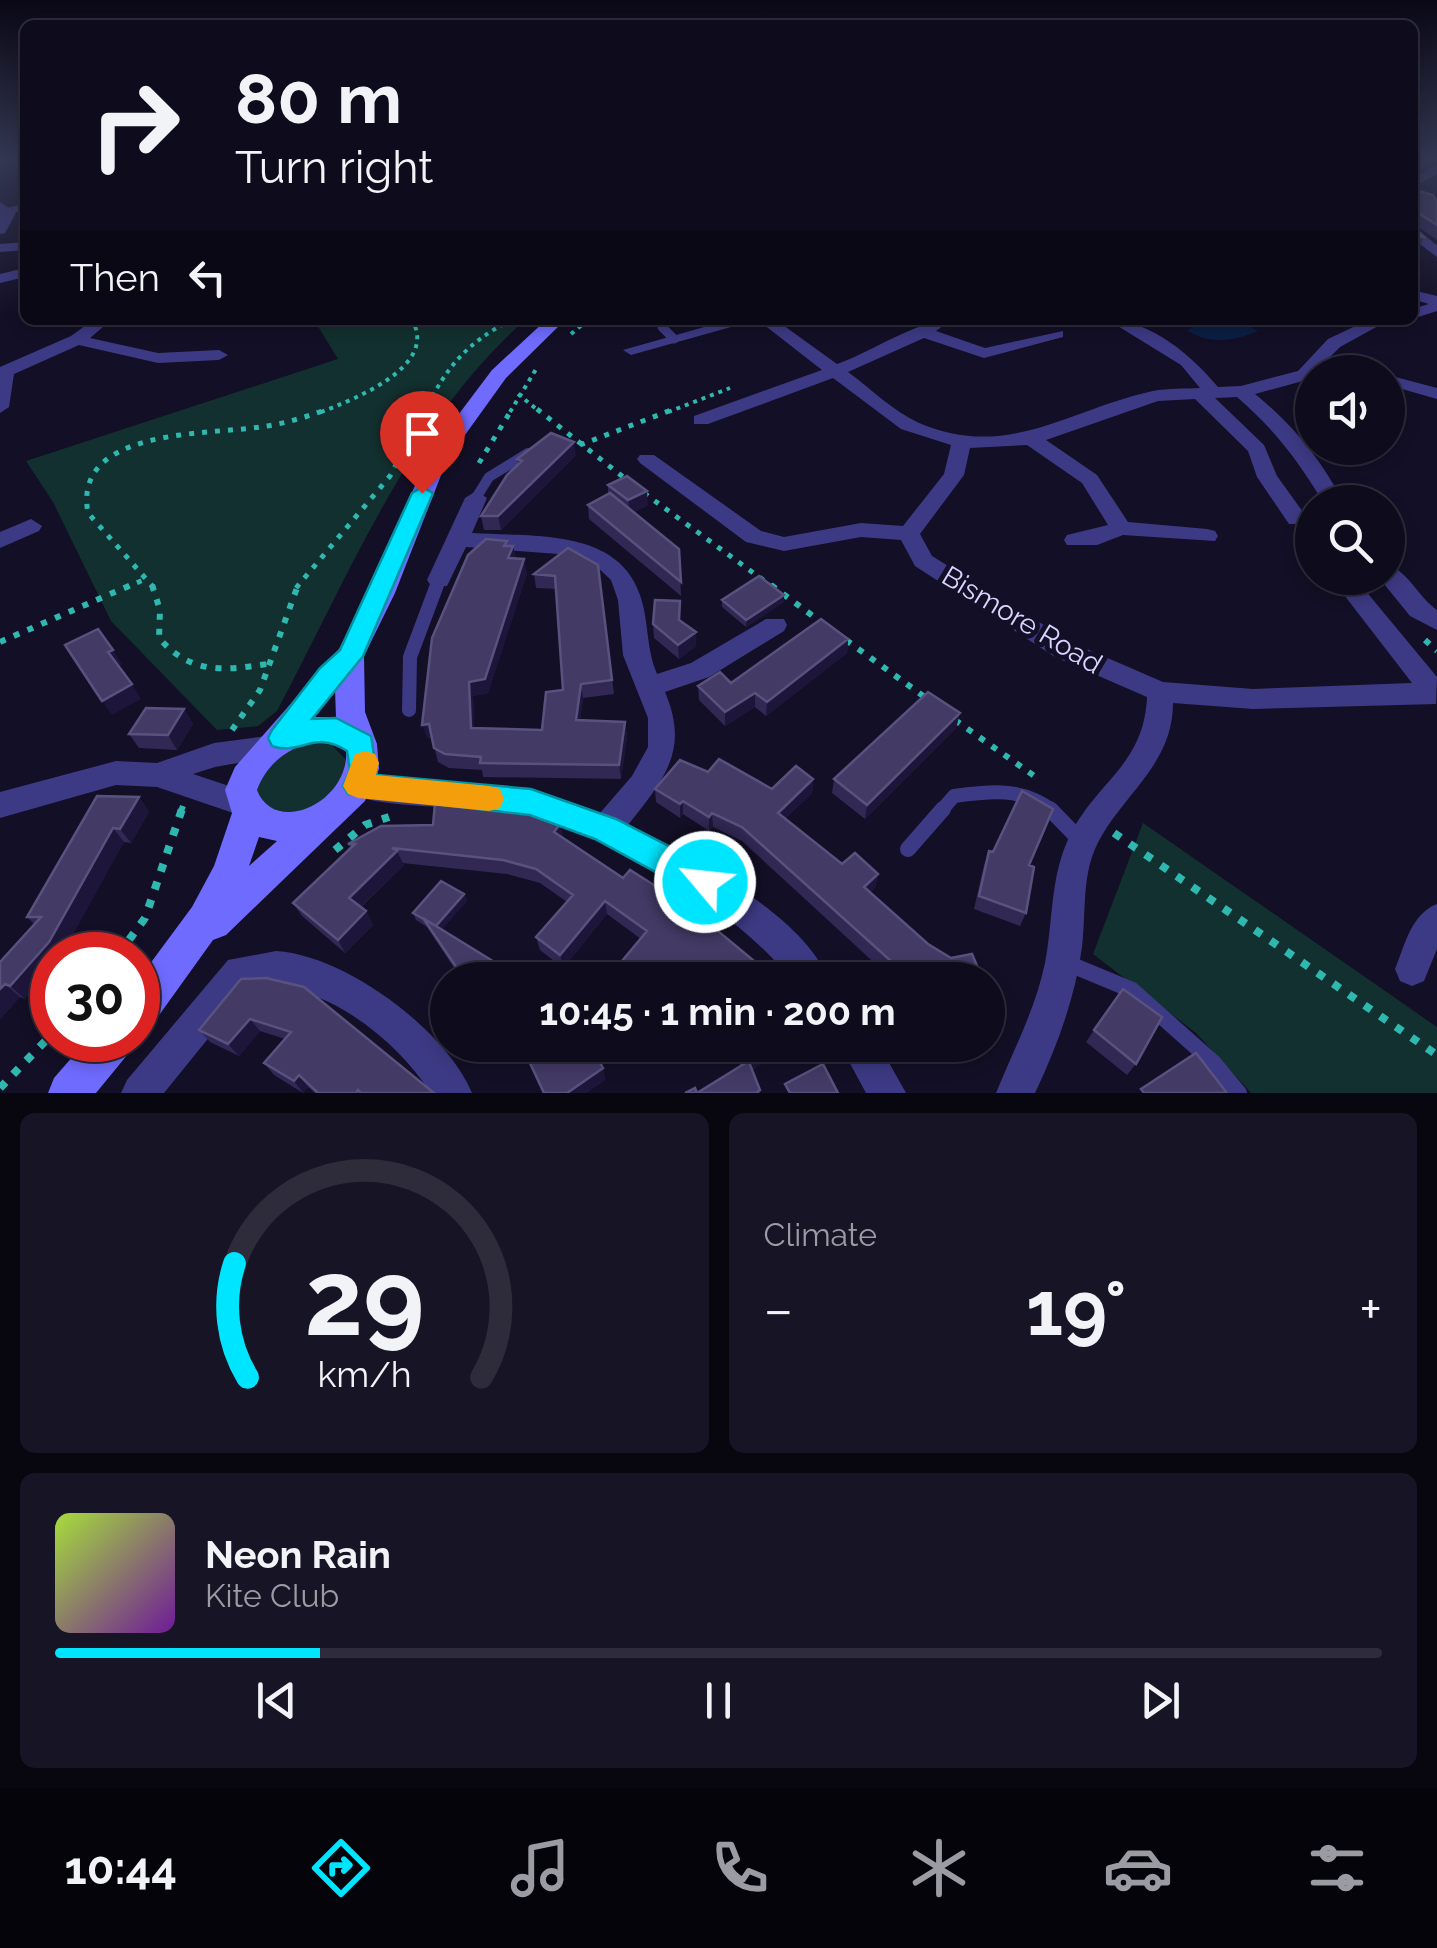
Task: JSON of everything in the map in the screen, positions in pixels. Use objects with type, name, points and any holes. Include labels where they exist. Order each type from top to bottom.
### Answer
[{"type":"street","points":[[1418,236],[1437,253]]},
{"type":"street","points":[[0,406],[3,370],[78,340],[96,325]]},
{"type":"street","points":[[631,350],[668,333],[717,325]]},
{"type":"street","points":[[773,325],[908,426],[962,442],[1031,439],[1156,396],[1241,392],[1295,377]]},
{"type":"street","points":[[701,420],[744,400],[837,373],[936,325]]},
{"type":"street","points":[[1125,325],[1187,361],[1206,394],[1257,449],[1267,477],[1295,517]]},
{"type":"street","points":[[1325,355],[1334,343],[1371,325]]},
{"type":"street","points":[[160,983],[196,937],[228,883],[245,809],[245,775],[350,656],[382,593],[436,460],[499,374],[562,328]]},
{"type":"street","points":[[924,333],[984,353],[1057,334]]},
{"type":"street","points":[[78,340],[158,358],[222,354]]},
{"type":"street","points":[[1405,385],[1437,394]]},
{"type":"street","points":[[1241,392],[1279,423],[1305,454],[1323,485]]},
{"type":"street","points":[[1031,439],[1090,479],[1121,528]]},
{"type":"street","points":[[648,459],[754,537],[784,544],[861,530],[909,534],[914,520],[954,475],[962,442]]},
{"type":"street","points":[[439,580],[478,493]]},
{"type":"street","points":[[0,541],[31,526]]},
{"type":"street","points":[[1075,540],[1097,538],[1121,528],[1208,536]]},
{"type":"street","name":"Bismore Road","points":[[909,534],[924,561],[1064,650],[1160,692],[1253,699],[1436,694]]},
{"type":"street","points":[[458,540],[566,547],[603,560],[621,576],[636,655],[662,718],[662,748],[642,785],[606,829]]},
{"type":"street","points":[[1405,594],[1419,610],[1437,621]]},
{"type":"street","points":[[1356,595],[1436,694]]},
{"type":"street","points":[[649,687],[700,670],[775,625]]},
{"type":"street","points":[[196,937],[346,798],[364,770],[361,744],[350,712],[350,656]]},
{"type":"street","points":[[1015,1093],[1028,1068],[1063,961],[1068,876],[1088,830],[1152,751],[1162,726],[1160,692]]},
{"type":"street","points":[[157,775],[214,755],[274,743],[301,731],[336,729],[361,744]]},
{"type":"street","points":[[0,806],[116,773],[157,775],[192,787],[245,809],[260,824],[296,826],[346,798],[408,790],[531,802],[606,829],[705,882],[787,947],[798,962]]},
{"type":"street","points":[[1412,969],[1426,934],[1437,920]]},
{"type":"street","points":[[140,1093],[240,972],[284,968],[338,990],[399,1030],[442,1074],[453,1093]]},
{"type":"street","points":[[70,1093],[96,1062]]},
{"type":"street","points":[[868,1062],[887,1093]]},
{"type":"lane","points":[[478,493],[488,477],[532,450]]},
{"type":"lane","points":[[410,710],[410,657],[439,580]]},
{"type":"lane","points":[[908,850],[954,796],[1014,788],[1062,819],[1088,830]]},
{"type":"lane","points":[[1063,961],[1132,990],[1214,1063],[1239,1093]]},
{"type":"path","points":[[267,664],[200,670],[174,659],[158,638],[162,622],[148,578],[128,551],[107,538],[88,518],[84,497],[98,469],[141,442],[276,425],[364,394],[418,349],[419,332],[415,325]]},
{"type":"path","points":[[214,755],[260,690],[292,592],[390,476],[447,367],[484,334],[501,325]]},
{"type":"path","points":[[478,493],[472,480],[477,470],[518,394],[548,356]]},
{"type":"path","points":[[518,394],[580,446],[938,707]]},
{"type":"path","points":[[0,642],[148,578]]},
{"type":"path","points":[[952,718],[1047,785]]},
{"type":"path","points":[[135,932],[145,918],[192,787]]},
{"type":"path","points":[[328,856],[365,825],[393,815],[408,790]]},
{"type":"path","points":[[1088,830],[1437,1055]]},
{"type":"path","points":[[0,1088],[30,1057]]},
{"type":"green space","points":[[317,325],[520,325],[447,406],[415,453],[384,503],[277,711],[258,726],[217,730],[111,621],[53,502],[26,461],[338,359]]},
{"type":"green space","points":[[307,741],[331,744],[345,759],[344,770],[332,791],[313,807],[290,814],[275,813],[256,802],[263,770],[277,757]]},
{"type":"green space","points":[[1143,823],[1437,1027],[1437,1093],[1251,1093],[1196,1033],[1093,954]]},
{"type":"water","points":[[1196,325],[1247,325],[1258,331],[1222,340],[1204,338],[1187,330]]},
{"type":"building","points":[[1419,213],[1437,213],[1437,225]]},
{"type":"building","points":[[551,433],[574,442],[498,516],[481,516],[507,475],[522,461],[517,459]]},
{"type":"building","points":[[627,476],[647,491],[628,500],[608,485]]},
{"type":"building","points":[[610,493],[679,549],[681,582],[588,505]]},
{"type":"building","points":[[486,539],[507,541],[504,546],[513,546],[508,558],[524,559],[485,679],[469,682],[471,728],[542,730],[546,692],[563,690],[555,576],[534,574],[568,548],[598,565],[612,680],[581,684],[576,720],[625,722],[619,765],[480,763],[481,757],[445,754],[434,748],[429,724],[422,725],[432,638],[468,555]]},
{"type":"building","points":[[759,576],[784,595],[746,620],[722,600]]},
{"type":"building","points":[[655,600],[680,601],[679,620],[696,632],[678,645],[653,624]]},
{"type":"building","points":[[821,619],[848,639],[767,702],[755,693],[725,712],[698,686],[720,672],[731,683]]},
{"type":"building","points":[[98,629],[113,650],[108,652],[132,684],[102,701],[65,645]]},
{"type":"building","points":[[928,692],[960,713],[867,805],[834,779]]},
{"type":"building","points":[[146,708],[184,709],[168,735],[129,734]]},
{"type":"building","points":[[719,759],[772,789],[796,766],[813,779],[778,813],[842,864],[855,853],[878,874],[864,887],[928,944],[951,958],[972,954],[975,962],[892,962],[742,827],[712,813],[709,817],[655,789],[680,760],[708,772]]},
{"type":"building","points":[[1022,791],[1053,809],[1029,865],[1034,867],[1026,913],[979,896],[989,851],[993,852]]},
{"type":"building","points":[[97,796],[139,797],[120,829],[113,828],[55,932],[30,932],[30,963],[10,986],[5,984],[0,989],[0,962],[41,917],[27,917]]},
{"type":"building","points":[[472,802],[522,810],[560,824],[554,832],[623,878],[630,870],[690,908],[753,960],[621,962],[647,931],[605,901],[560,955],[536,937],[573,895],[536,869],[503,860],[392,848],[397,851],[349,898],[366,911],[338,940],[293,903],[355,844],[348,844],[381,826],[433,825],[435,803]]},
{"type":"building","points":[[441,881],[464,894],[436,926],[413,913]]},
{"type":"building","points":[[423,918],[494,962],[453,962]]},
{"type":"building","points":[[266,978],[304,987],[434,1093],[318,1093],[299,1075],[294,1081],[264,1063],[291,1032],[250,1019],[228,1044],[199,1030],[241,979]]},
{"type":"building","points":[[1123,989],[1162,1017],[1136,1064],[1094,1030]]},
{"type":"building","points":[[1196,1053],[1227,1093],[1144,1093],[1141,1089]]},
{"type":"building","points":[[530,1062],[600,1062],[603,1068],[567,1093],[544,1093]]},
{"type":"building","points":[[749,1062],[760,1090],[697,1093]]},
{"type":"building","points":[[823,1064],[838,1093],[790,1093],[785,1084]]},
{"type":"slow traffic","points":[[365,763],[358,786],[489,799]]},
{"type":"route","points":[[422,493],[382,593],[350,656],[329,676],[282,738],[301,731],[336,729],[361,744],[364,770],[358,786],[531,802],[606,829],[705,882]]}]
